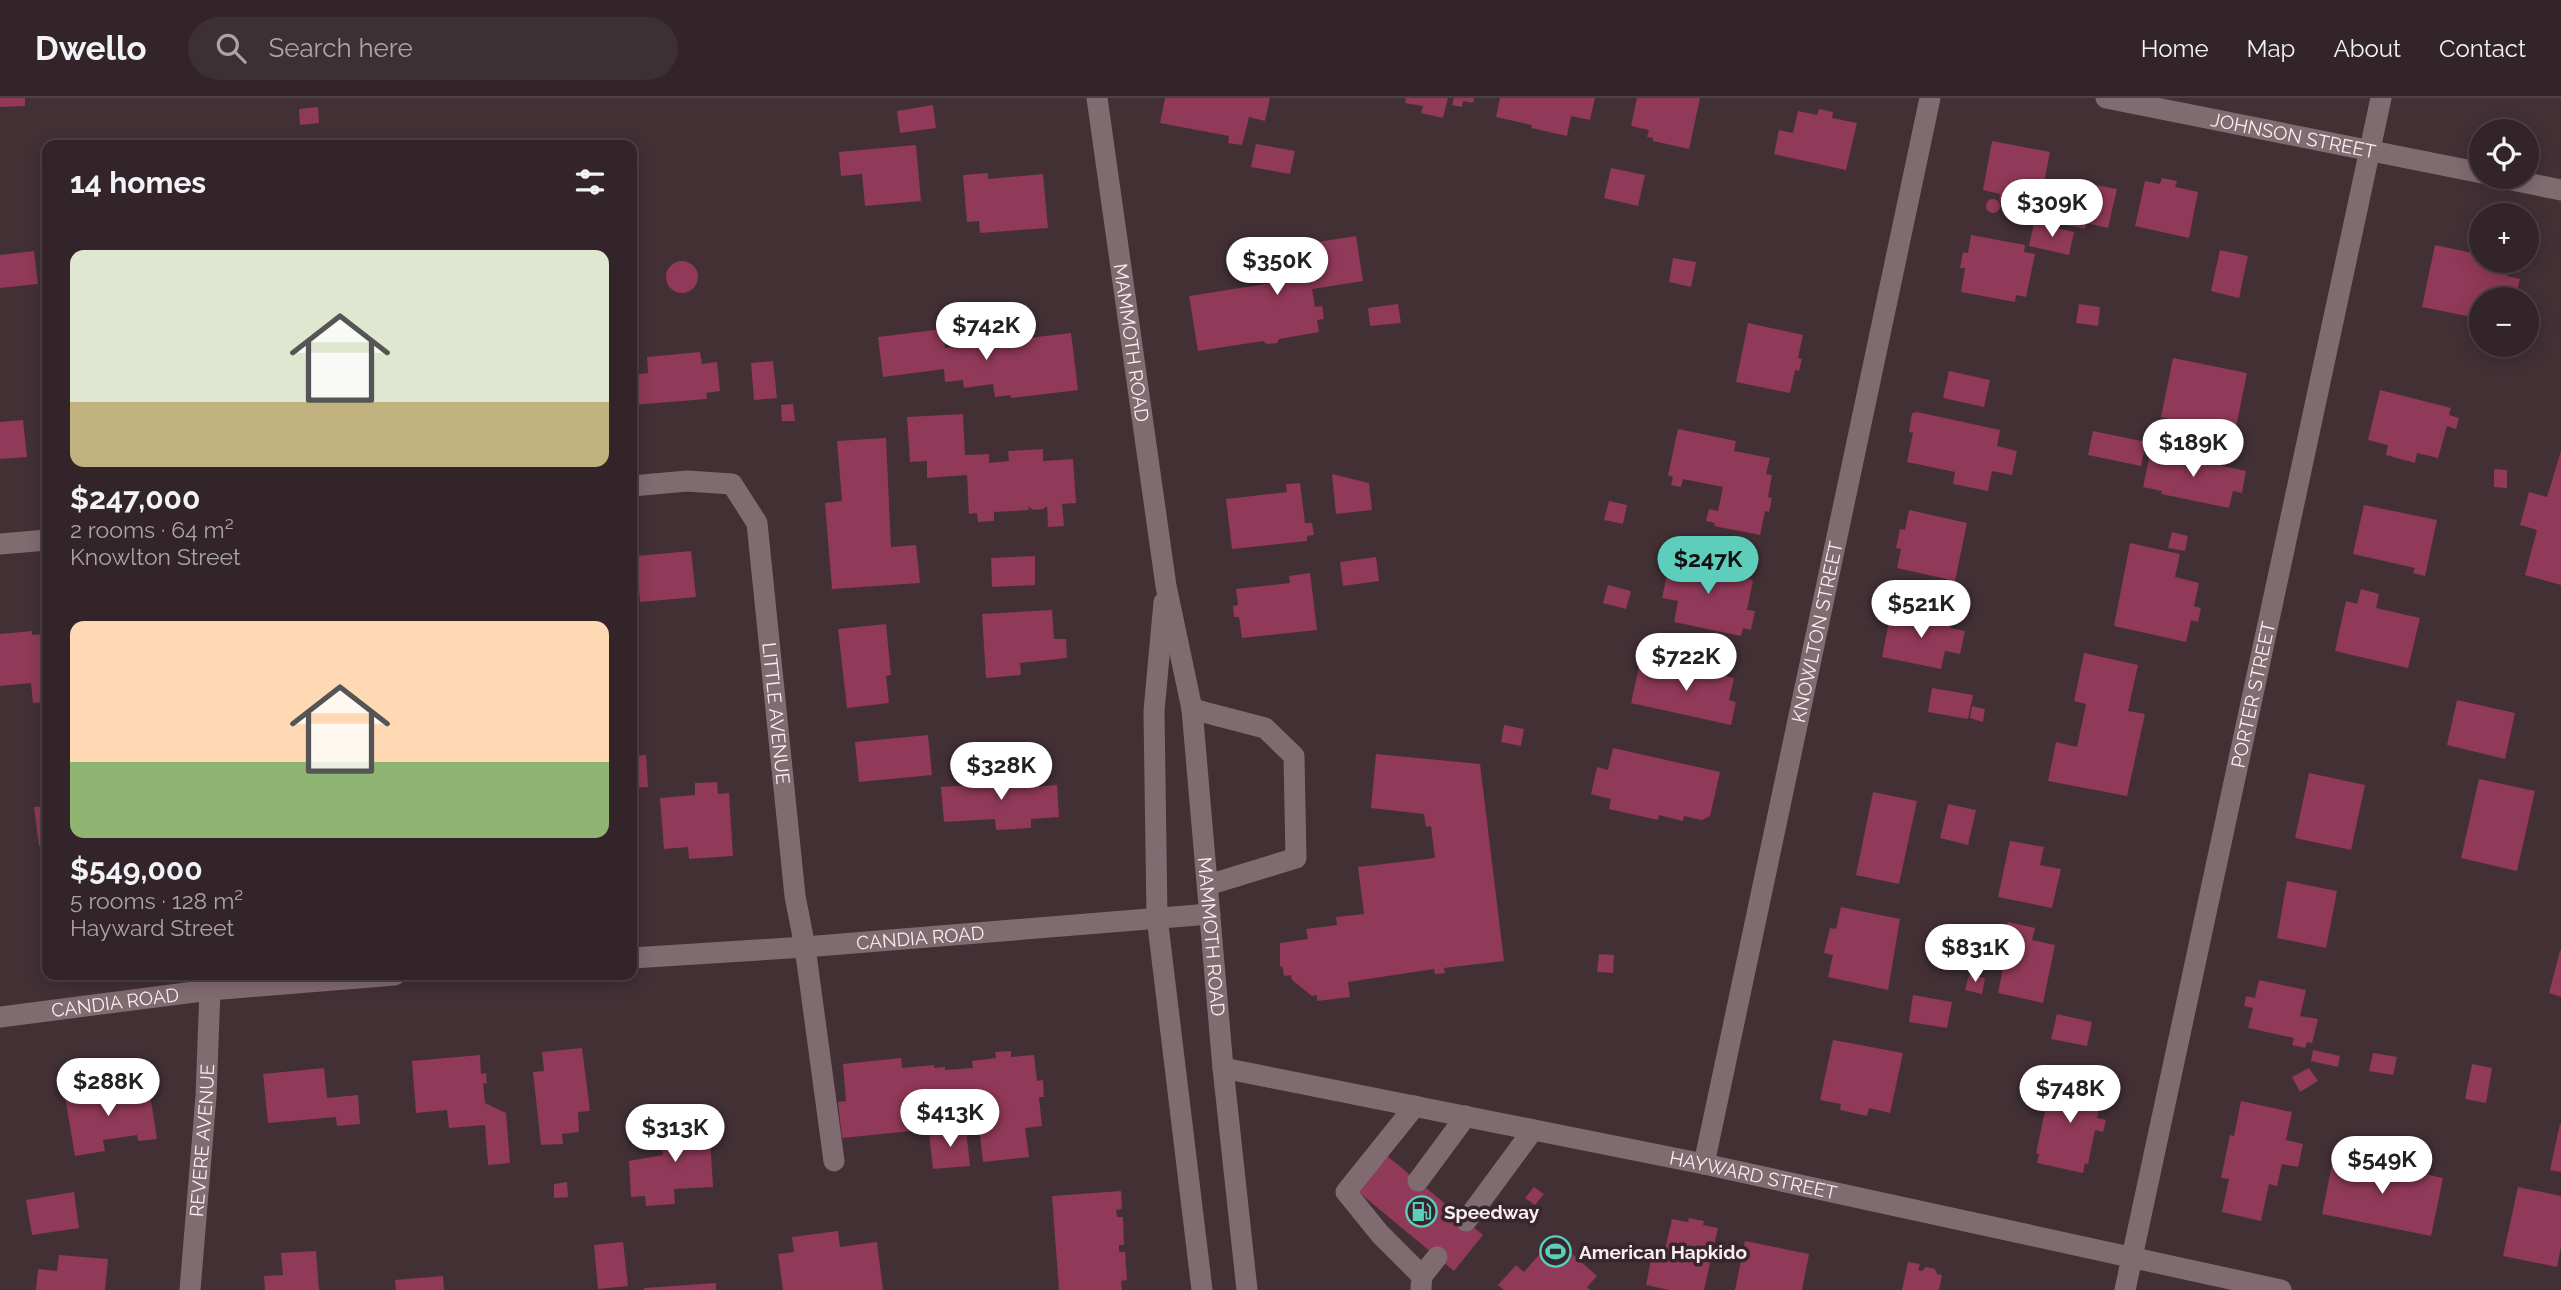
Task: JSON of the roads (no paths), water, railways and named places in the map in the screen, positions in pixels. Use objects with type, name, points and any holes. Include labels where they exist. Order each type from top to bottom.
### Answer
[{"type":"street","name":"MAMMOTH ROAD","points":[[1097,98],[1166,586],[1192,709],[1223,1068],[1247,1290]]},
{"type":"street","name":"KNOWLTON STREET","points":[[1704,1164],[1930,98]]},
{"type":"street","name":"JOHNSON STREET","points":[[2106,98],[2469,170]]},
{"type":"street","name":"PORTER STREET","points":[[2124,1290],[2381,98]]},
{"type":"street","points":[[2539,186],[2561,190]]},
{"type":"street","name":"LITTLE AVENUE","points":[[637,486],[687,481],[732,484],[757,523],[796,896],[806,947],[834,1161]]},
{"type":"street","points":[[0,544],[42,540]]},
{"type":"street","name":"MAMMOTH ROAD","points":[[1166,586],[1154,711],[1157,917],[1202,1290]]},
{"type":"street","points":[[1192,709],[1265,728],[1294,756],[1296,858],[1208,885]]},
{"type":"street","name":"CANDIA ROAD","points":[[637,958],[806,947],[1210,914]]},
{"type":"street","name":"CANDIA ROAD","points":[[0,1017],[210,990],[333,980]]},
{"type":"street","name":"REVERE AVENUE","points":[[190,1290],[206,1096],[210,990]]},
{"type":"street","name":"HAYWARD STREET","points":[[1223,1068],[1704,1164],[2281,1290]]},
{"type":"street","points":[[1415,1106],[1346,1192],[1385,1226],[1422,1283],[1437,1257]]},
{"type":"street","points":[[1418,1181],[1466,1116]]},
{"type":"street","points":[[1466,1221],[1533,1130]]},
{"type":"place","name":"Speedway","points":[[1421,1212]]},
{"type":"place","name":"American Hapkido","points":[[1556,1252]]}]
